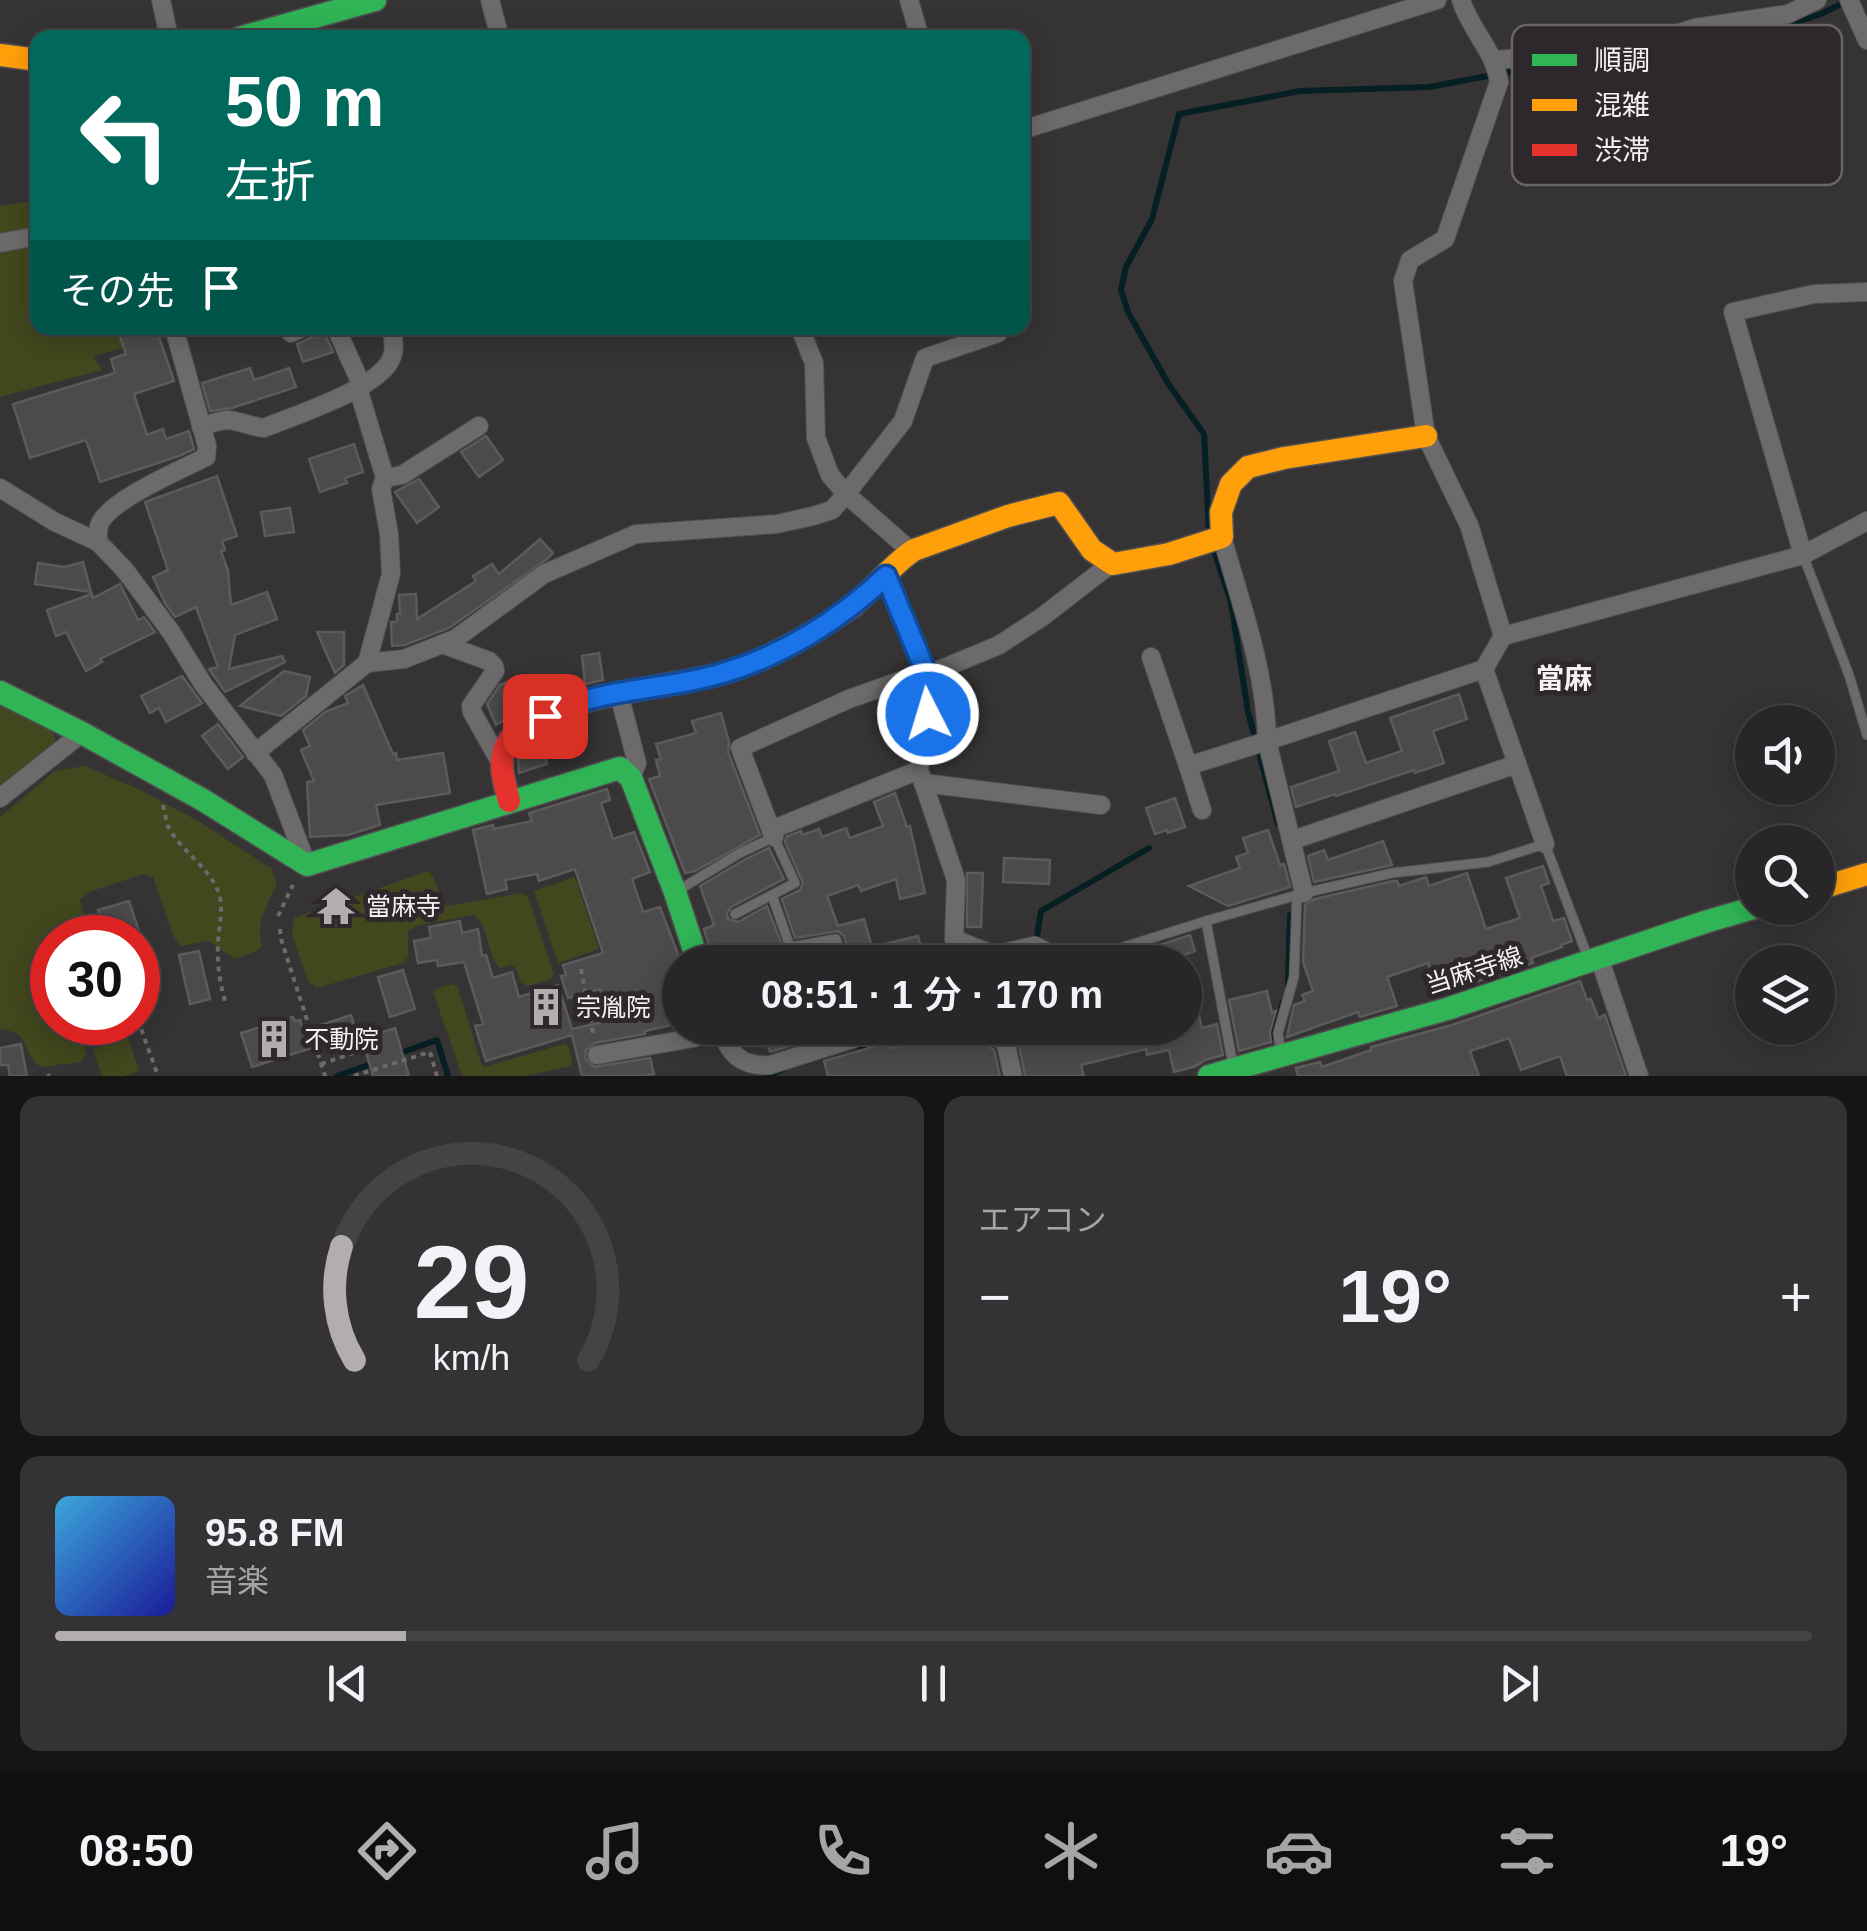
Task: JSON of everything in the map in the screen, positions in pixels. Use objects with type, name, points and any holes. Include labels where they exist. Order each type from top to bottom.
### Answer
[{"type":"street","points":[[161,0],[167,30]]},
{"type":"street","points":[[268,30],[375,0]]},
{"type":"street","points":[[490,0],[498,30]]},
{"type":"street","points":[[909,0],[918,30]]},
{"type":"street","points":[[1030,127],[1437,0]]},
{"type":"street","points":[[1460,0],[1497,69],[1445,239],[1410,260],[1403,281],[1426,436],[1468,525],[1503,636]]},
{"type":"street","points":[[1714,25],[1788,14],[1817,0]]},
{"type":"street","points":[[1851,4],[1867,40]]},
{"type":"street","points":[[0,56],[30,59]]},
{"type":"street","points":[[1497,69],[1512,67]]},
{"type":"street","points":[[0,243],[30,237]]},
{"type":"street","points":[[1803,555],[1733,312],[1814,294],[1867,292]]},
{"type":"street","points":[[98,542],[98,526],[115,506],[206,458],[207,446],[176,335]]},
{"type":"street","points":[[339,335],[360,387],[385,478],[381,489],[392,574],[367,664]]},
{"type":"street","points":[[201,427],[223,420],[264,428],[360,387],[381,374],[391,361],[392,335]]},
{"type":"street","points":[[803,335],[814,362],[816,438],[830,475],[911,551]]},
{"type":"street","points":[[255,753],[367,664],[404,659],[455,640],[544,574],[636,534],[777,524],[832,510],[902,421],[925,358],[992,335]]},
{"type":"street","points":[[385,478],[402,475],[479,426]]},
{"type":"street","points":[[1301,894],[1293,840],[1260,744],[1267,708],[1248,627],[1214,540],[1221,512],[1231,484],[1248,467],[1304,454],[1426,436]]},
{"type":"street","points":[[0,488],[55,522],[98,542],[124,569],[171,632],[203,684],[273,775],[302,870]]},
{"type":"street","points":[[509,801],[502,766],[504,748],[514,735],[572,704],[722,674],[767,657],[848,610],[911,551],[1029,508],[1059,503],[1092,550],[1112,564]]},
{"type":"street","points":[[1188,766],[1484,669],[1503,636],[1803,555],[1867,522]]},
{"type":"street","points":[[1100,805],[921,776],[773,833],[740,748],[849,699],[968,660],[999,645],[1112,564],[1170,554],[1214,540]]},
{"type":"street","points":[[886,576],[932,687],[921,776],[956,880],[954,939],[964,945]]},
{"type":"street","points":[[442,644],[494,666],[495,671],[472,712],[502,766]]},
{"type":"street","points":[[1150,656],[1202,810]]},
{"type":"street","points":[[1484,669],[1545,844]]},
{"type":"street","points":[[0,692],[166,779],[302,870]]},
{"type":"street","points":[[619,694],[637,763],[631,778]]},
{"type":"street","points":[[0,798],[82,733]]},
{"type":"street","points":[[1293,840],[1517,764]]},
{"type":"street","points":[[302,870],[620,768],[631,778],[692,945]]},
{"type":"street","points":[[1835,884],[1867,874]]},
{"type":"street","name":"当麻寺線","points":[[1208,1076],[1447,1010],[1735,914]]},
{"type":"street","points":[[1594,959],[1639,1076]]},
{"type":"street","points":[[597,1055],[662,1043]]},
{"type":"street","points":[[727,1045],[736,1058],[760,1066],[825,1045]]},
{"type":"street","points":[[1006,1045],[1013,1076]]},
{"type":"lane","points":[[1803,555],[1849,675],[1867,735]]},
{"type":"lane","points":[[675,892],[773,833],[795,884],[735,914]]},
{"type":"lane","points":[[1130,945],[1301,894],[1392,872],[1488,862],[1545,844],[1594,959]]},
{"type":"lane","points":[[1281,1056],[1278,1033],[1294,977],[1301,894]]},
{"type":"lane","points":[[772,895],[789,945]]},
{"type":"lane","points":[[1206,921],[1234,1069]]},
{"type":"lane","points":[[804,945],[836,938],[838,945]]},
{"type":"path","points":[[166,779],[163,806],[168,826],[214,882],[220,895],[218,947],[224,1001]]},
{"type":"path","points":[[278,916],[302,870]]},
{"type":"path","points":[[280,929],[323,1076]]},
{"type":"path","points":[[581,969],[597,1055]]},
{"type":"path","points":[[147,1045],[158,1076]]},
{"type":"path","points":[[321,1064],[365,1050]]},
{"type":"path","points":[[354,1076],[388,1069],[430,1052],[437,1076]]},
{"type":"green space","points":[[30,202],[30,335],[167,337],[93,356],[102,370],[0,397],[0,206]]},
{"type":"green space","points":[[0,703],[52,730],[56,742],[0,785]]},
{"type":"green space","points":[[85,766],[140,790],[200,822],[272,869],[277,884],[261,922],[262,946],[235,959],[208,941],[181,946],[174,937],[153,877],[143,874],[86,893],[80,900],[84,915],[30,915],[30,1045],[85,1045],[86,1055],[80,1062],[41,1067],[18,1034],[0,1029],[0,817],[55,771]]},
{"type":"green space","points":[[428,871],[447,906],[521,893],[528,897],[554,974],[550,979],[528,986],[521,983],[515,967],[500,968],[474,915],[418,925],[408,932],[408,957],[403,963],[317,988],[308,981],[292,935],[294,918]]},
{"type":"green space","points":[[575,877],[599,949],[558,963],[534,891]]},
{"type":"green space","points":[[453,984],[458,988],[484,1067],[564,1044],[569,1047],[571,1066],[524,1076],[462,1076],[433,992]]},
{"type":"green space","points":[[130,1045],[139,1071],[102,1076],[93,1049]]},
{"type":"building","points":[[119,335],[158,335],[174,381],[134,394],[147,435],[163,429],[166,439],[189,431],[194,449],[100,482],[86,440],[30,458],[13,404],[115,373],[111,359],[126,354]]},
{"type":"building","points":[[325,335],[333,352],[303,362],[297,344]]},
{"type":"building","points":[[250,368],[254,380],[289,368],[296,387],[232,408],[210,411],[202,383]]},
{"type":"building","points":[[486,436],[503,460],[479,477],[461,452]]},
{"type":"building","points":[[354,444],[363,472],[345,478],[347,483],[320,492],[309,459]]},
{"type":"building","points":[[217,476],[237,536],[222,541],[225,550],[221,551],[228,571],[231,605],[267,592],[277,619],[235,635],[229,669],[282,656],[285,662],[225,692],[209,669],[218,667],[196,607],[175,617],[153,577],[168,570],[145,502]]},
{"type":"building","points":[[419,479],[439,507],[417,523],[395,492]]},
{"type":"building","points":[[290,508],[294,532],[265,536],[261,512]]},
{"type":"building","points":[[540,539],[553,553],[546,560],[449,628],[392,646],[391,622],[397,622],[400,614],[399,595],[416,594],[417,619],[476,581],[473,576],[492,564],[499,574]]},
{"type":"building","points":[[83,562],[91,592],[35,584],[38,563],[64,567]]},
{"type":"building","points":[[120,584],[138,620],[144,617],[155,632],[100,659],[102,662],[86,671],[66,632],[56,636],[47,610],[92,594],[93,598]]},
{"type":"building","points":[[317,632],[344,632],[344,665],[335,673]]},
{"type":"building","points":[[599,653],[603,680],[585,684],[582,656]]},
{"type":"building","points":[[284,671],[310,677],[306,696],[281,716],[240,706]]},
{"type":"building","points":[[182,676],[202,703],[166,722],[159,708],[150,713],[141,696]]},
{"type":"building","points":[[521,677],[532,704],[496,725],[487,704],[500,685]]},
{"type":"building","points":[[363,685],[397,760],[443,753],[450,793],[376,805],[380,825],[348,835],[310,837],[307,782],[314,781],[301,750],[310,746],[303,730],[325,712],[348,703],[345,696]]},
{"type":"building","points":[[1459,694],[1467,719],[1433,731],[1444,763],[1296,807],[1291,787],[1339,771],[1329,741],[1355,732],[1366,763],[1402,751],[1390,718]]},
{"type":"building","points":[[721,713],[728,752],[760,835],[685,873],[649,779],[660,776],[656,760],[661,759],[656,744],[696,733],[692,721]]},
{"type":"building","points":[[218,724],[243,757],[228,769],[202,736]]},
{"type":"building","points":[[539,742],[547,764],[519,773],[521,752]]},
{"type":"building","points":[[607,789],[610,800],[601,803],[613,839],[634,832],[650,872],[632,879],[643,912],[660,907],[675,945],[662,945],[662,1027],[595,1043],[586,1050],[585,1058],[594,1067],[650,1058],[654,1074],[582,1076],[572,1035],[486,1061],[475,1026],[483,1024],[464,962],[438,966],[437,960],[418,963],[414,941],[431,938],[429,927],[460,921],[462,933],[478,929],[482,956],[486,955],[493,978],[512,972],[519,997],[558,985],[572,1029],[608,1021],[600,989],[568,998],[561,976],[566,975],[563,965],[603,953],[575,869],[539,881],[537,874],[505,880],[507,889],[487,894],[473,830],[532,821],[529,813]]},
{"type":"building","points":[[895,793],[907,827],[910,826],[925,893],[900,899],[896,879],[861,891],[858,885],[827,896],[838,926],[864,919],[871,945],[847,945],[838,931],[795,938],[782,899],[800,890],[803,883],[786,837],[819,829],[822,837],[846,828],[850,838],[883,826],[874,802]]},
{"type":"building","points":[[1175,798],[1185,827],[1155,834],[1146,808]]},
{"type":"building","points":[[1268,830],[1290,887],[1228,906],[1189,886],[1240,868],[1236,857],[1248,853],[1243,838]]},
{"type":"building","points":[[1383,841],[1392,865],[1314,882],[1308,856],[1324,850],[1328,860]]},
{"type":"building","points":[[769,848],[784,879],[731,907],[728,919],[738,922],[767,906],[782,945],[709,945],[704,929],[714,925],[700,886]]},
{"type":"building","points":[[1004,858],[1050,860],[1049,884],[1003,882]]},
{"type":"building","points":[[1543,866],[1549,883],[1541,886],[1553,921],[1564,918],[1572,941],[1531,958],[1533,963],[1439,994],[1428,963],[1387,977],[1397,1006],[1360,1017],[1358,1012],[1287,1037],[1294,1005],[1305,1001],[1302,995],[1313,991],[1303,962],[1305,905],[1315,899],[1393,881],[1399,886],[1426,877],[1429,886],[1467,873],[1486,929],[1520,918],[1506,878]]},
{"type":"building","points":[[967,873],[983,873],[981,927],[967,927]]},
{"type":"building","points":[[129,901],[134,915],[99,915],[98,910]]},
{"type":"building","points":[[1190,935],[1193,945],[1159,945]]},
{"type":"building","points":[[918,936],[920,945],[880,945]]},
{"type":"building","points":[[199,951],[210,999],[190,1004],[179,955]]},
{"type":"building","points":[[403,970],[415,1009],[390,1017],[378,977]]},
{"type":"building","points":[[1580,981],[1598,1018],[1605,1015],[1626,1076],[1567,1076],[1560,1056],[1521,1070],[1509,1038],[1470,1051],[1479,1076],[1298,1076],[1296,1068],[1320,1062],[1322,1067],[1371,1047],[1452,1025]]},
{"type":"building","points":[[1267,991],[1272,1013],[1276,1011],[1271,1042],[1239,1051],[1229,1000]]},
{"type":"building","name":"不動院","points":[[351,1015],[358,1038],[335,1046],[333,1041],[252,1067],[241,1033],[293,1017],[300,1020],[303,1031]]},
{"type":"building","points":[[1217,1024],[1223,1055],[1174,1072],[1169,1050],[1147,1055],[1146,1049],[1081,1065],[1084,1076],[1025,1076],[1019,1045],[1202,1045],[1202,1028]]},
{"type":"building","points":[[395,1028],[409,1076],[373,1076],[362,1039]]},
{"type":"building","points":[[21,1044],[27,1076],[10,1076],[8,1065],[0,1065],[0,1048]]},
{"type":"building","points":[[768,1045],[792,1045],[770,1052]]},
{"type":"building","points":[[880,1045],[989,1045],[1000,1076],[828,1076],[824,1061]]},
{"type":"waterway","points":[[1788,25],[1845,2]]},
{"type":"waterway","points":[[1209,533],[1204,434],[1169,385],[1128,312],[1121,290],[1126,267],[1152,219],[1179,114],[1300,91],[1429,87],[1512,72]]},
{"type":"waterway","points":[[1212,545],[1231,602],[1248,712],[1278,824]]},
{"type":"waterway","points":[[1035,945],[1041,911],[1149,848]]},
{"type":"waterway","points":[[1288,985],[1290,915]]},
{"type":"waterway","points":[[1270,1038],[1283,1002]]},
{"type":"waterway","points":[[395,1055],[437,1040],[448,1076]]},
{"type":"waterway","points":[[858,1046],[864,1045]]},
{"type":"waterway","points":[[337,1076],[374,1063]]},
{"type":"waterway","points":[[767,1076],[784,1069]]},
{"type":"traffic: fast","points":[[268,30],[375,0]]},
{"type":"traffic: fast","points":[[0,692],[203,800],[307,865],[620,768],[631,778],[692,945]]},
{"type":"traffic: fast","points":[[1209,1076],[1447,1009],[1735,913]]},
{"type":"traffic: slow","points":[[0,55],[30,59]]},
{"type":"traffic: slow","points":[[853,606],[914,550],[1008,516],[1059,503],[1092,550],[1113,564],[1169,554],[1222,537],[1221,512],[1231,484],[1248,467],[1426,436]]},
{"type":"traffic: slow","points":[[1835,884],[1867,874]]},
{"type":"traffic: jam","points":[[509,801],[502,768],[505,748],[518,730],[541,716],[604,697],[724,673],[791,645],[853,606]]},
{"type":"place","name":"當麻寺","points":[[336,906]]},
{"type":"place","name":"宗胤院","points":[[546,1007]]},
{"type":"place","name":"不動院","points":[[274,1039]]},
{"type":"district","name":"當麻","points":[[1564,678]]},
{"type":"route","points":[[545,716],[572,704],[722,674],[767,657],[848,610],[886,576],[932,687],[928,714]]}]
